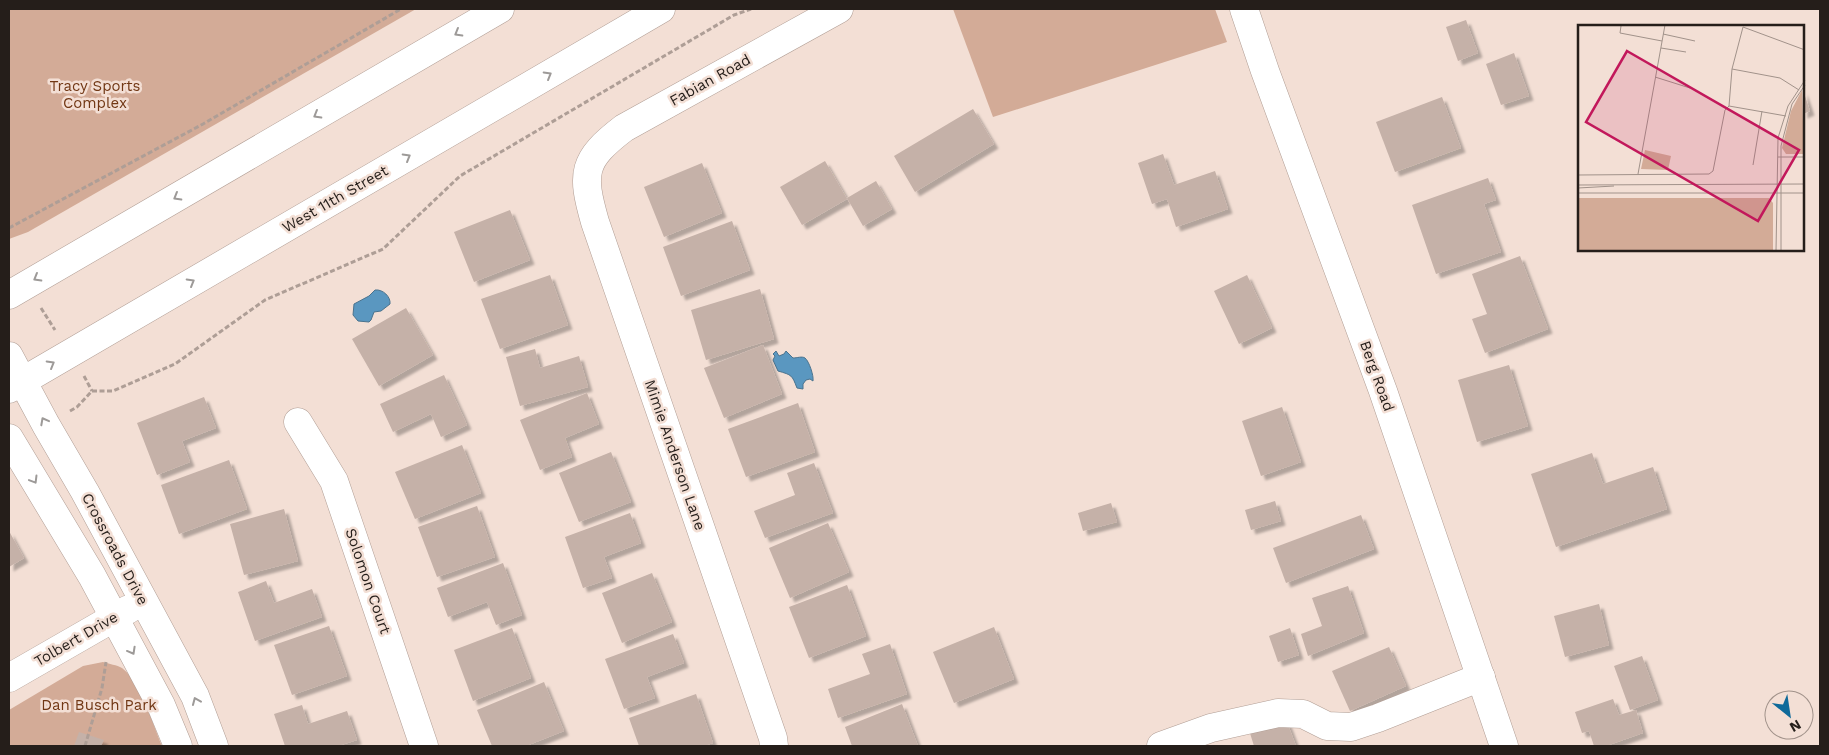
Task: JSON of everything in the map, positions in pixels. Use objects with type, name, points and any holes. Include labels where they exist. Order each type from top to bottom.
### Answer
[{"type":"street","points":[[17,290],[500,9]]},
{"type":"street","name":"West 11th Street","points":[[16,385],[661,9]]},
{"type":"street","name":"Fabian Road","points":[[591,162],[602,145],[624,128],[839,9]]},
{"type":"street","name":"Berg Road","points":[[1244,9],[1383,391],[1504,746]]},
{"type":"street","name":"Mimie Anderson Lane","points":[[591,162],[586,193],[595,222],[773,738],[774,746]]},
{"type":"street","name":"Crossroads Drive","points":[[9,356],[16,385],[85,492],[195,696],[214,746]]},
{"type":"street","name":"Solomon Court","points":[[298,422],[334,481],[424,746]]},
{"type":"street","points":[[9,438],[92,576],[161,705],[178,746]]},
{"type":"street","name":"Tolbert Drive","points":[[9,678],[143,601]]},
{"type":"street","points":[[1161,746],[1211,728],[1278,713],[1303,714],[1327,726],[1351,726],[1378,718],[1480,677]]},
{"type":"path","points":[[9,228],[203,124],[400,9]]},
{"type":"path","points":[[77,407],[92,391],[113,392],[175,364],[265,300],[382,249],[460,176],[734,15],[751,9]]},
{"type":"path","points":[[17,290],[70,353],[92,391]]},
{"type":"path","points":[[85,746],[102,688],[113,617]]},
{"type":"green space","name":"Tracy Sports Complex","points":[[9,9],[416,9],[28,232],[9,239]]},
{"type":"green space","points":[[953,9],[1215,9],[1227,42],[993,117]]},
{"type":"green space","name":"Dan Busch Park","points":[[103,662],[122,668],[135,683],[146,704],[162,746],[9,746],[9,710],[83,666]]},
{"type":"water","points":[[375,290],[386,294],[390,304],[381,311],[374,312],[369,322],[358,321],[353,315],[354,304],[369,296]]},
{"type":"water","points":[[776,351],[779,356],[786,351],[793,358],[805,358],[811,369],[813,381],[810,379],[806,380],[803,384],[803,389],[797,388],[791,376],[778,371],[773,360],[775,356],[773,354]]},
{"type":"building","points":[[1466,20],[1478,53],[1458,61],[1446,27]]},
{"type":"building","points":[[1514,53],[1529,96],[1501,105],[1486,64]]},
{"type":"building","points":[[1804,93],[1810,111],[1804,114]]},
{"type":"building","points":[[1442,97],[1461,148],[1395,172],[1376,122]]},
{"type":"building","points":[[973,109],[994,144],[915,192],[894,156]]},
{"type":"building","points":[[1163,154],[1174,185],[1215,171],[1228,209],[1176,227],[1167,199],[1152,204],[1138,163]]},
{"type":"building","points":[[825,161],[847,199],[802,225],[780,187]]},
{"type":"building","points":[[702,163],[722,213],[664,237],[644,187]]},
{"type":"building","points":[[1488,178],[1496,200],[1484,204],[1501,252],[1436,274],[1412,205]]},
{"type":"building","points":[[876,181],[892,209],[863,226],[847,198]]},
{"type":"building","points":[[510,210],[530,260],[474,282],[454,232]]},
{"type":"building","points":[[732,221],[750,270],[681,296],[663,247]]},
{"type":"building","points":[[1520,256],[1548,329],[1485,353],[1472,319],[1487,314],[1472,274]]},
{"type":"building","points":[[550,275],[568,325],[500,349],[481,299]]},
{"type":"building","points":[[1247,275],[1272,328],[1239,344],[1214,291]]},
{"type":"building","points":[[760,289],[774,339],[706,360],[691,310]]},
{"type":"building","points":[[406,308],[433,355],[379,386],[352,339]]},
{"type":"building","points":[[763,345],[782,394],[724,418],[704,368]]},
{"type":"building","points":[[535,349],[540,368],[579,356],[588,387],[520,406],[506,357]]},
{"type":"building","points":[[1509,365],[1528,426],[1477,442],[1458,380]]},
{"type":"building","points":[[444,375],[467,425],[441,437],[431,414],[393,432],[380,404]]},
{"type":"building","points":[[587,393],[599,424],[565,438],[572,457],[540,470],[520,420]]},
{"type":"building","points":[[204,397],[216,428],[182,441],[190,462],[157,475],[137,423]]},
{"type":"building","points":[[798,403],[815,452],[746,477],[728,429]]},
{"type":"building","points":[[1282,407],[1301,462],[1261,476],[1242,421]]},
{"type":"building","points":[[462,445],[481,493],[415,519],[395,472]]},
{"type":"building","points":[[611,452],[631,502],[579,522],[559,473]]},
{"type":"building","points":[[1592,453],[1603,484],[1653,467],[1667,509],[1556,547],[1531,474]]},
{"type":"building","points":[[229,460],[247,509],[179,534],[161,485]]},
{"type":"building","points":[[814,463],[833,513],[765,538],[754,511],[795,495],[787,473]]},
{"type":"building","points":[[1275,501],[1281,521],[1251,530],[1245,510]]},
{"type":"building","points":[[1111,503],[1117,522],[1083,531],[1078,513]]},
{"type":"building","points":[[477,506],[495,557],[437,577],[418,527]]},
{"type":"building","points":[[284,509],[298,561],[244,575],[230,524]]},
{"type":"building","points":[[630,513],[641,543],[604,557],[612,578],[583,588],[565,537]]},
{"type":"building","points":[[1361,515],[1374,549],[1286,583],[1273,548]]},
{"type":"building","points":[[828,523],[849,572],[790,598],[769,548]]},
{"type":"building","points":[[9,531],[24,558],[9,567]]},
{"type":"building","points":[[503,563],[522,615],[496,625],[487,602],[448,617],[437,588]]},
{"type":"building","points":[[652,573],[672,622],[622,643],[602,593]]},
{"type":"building","points":[[266,581],[274,603],[312,589],[322,617],[255,641],[238,592]]},
{"type":"building","points":[[847,585],[866,636],[809,658],[789,607]]},
{"type":"building","points":[[1348,586],[1364,633],[1308,656],[1301,634],[1322,626],[1312,598]]},
{"type":"building","points":[[1599,604],[1609,645],[1565,657],[1554,616]]},
{"type":"building","points":[[329,626],[347,676],[292,695],[274,645]]},
{"type":"building","points":[[994,627],[1014,679],[954,703],[933,652]]},
{"type":"building","points":[[512,628],[531,678],[473,701],[454,650]]},
{"type":"building","points":[[1290,628],[1299,655],[1278,662],[1269,636]]},
{"type":"building","points":[[673,634],[684,663],[647,677],[655,698],[624,709],[605,659]]},
{"type":"building","points":[[890,644],[907,694],[838,718],[828,689],[870,674],[862,654]]},
{"type":"building","points":[[1389,647],[1406,686],[1350,711],[1332,671]]},
{"type":"building","points":[[1642,656],[1658,700],[1630,710],[1614,666]]},
{"type":"building","points":[[544,682],[564,731],[526,746],[492,746],[477,710]]},
{"type":"building","points":[[696,694],[713,743],[704,746],[639,746],[629,718]]},
{"type":"building","points":[[1613,699],[1619,715],[1636,710],[1643,733],[1606,746],[1594,746],[1589,731],[1582,733],[1575,712]]},
{"type":"building","points":[[902,704],[918,746],[852,746],[845,727]]},
{"type":"building","points":[[302,705],[308,724],[347,711],[357,740],[338,746],[285,746],[274,714]]},
{"type":"building","points":[[1285,717],[1296,746],[1254,746],[1249,730]]},
{"type":"building","points":[[79,732],[104,740],[101,746],[74,746]]}]
